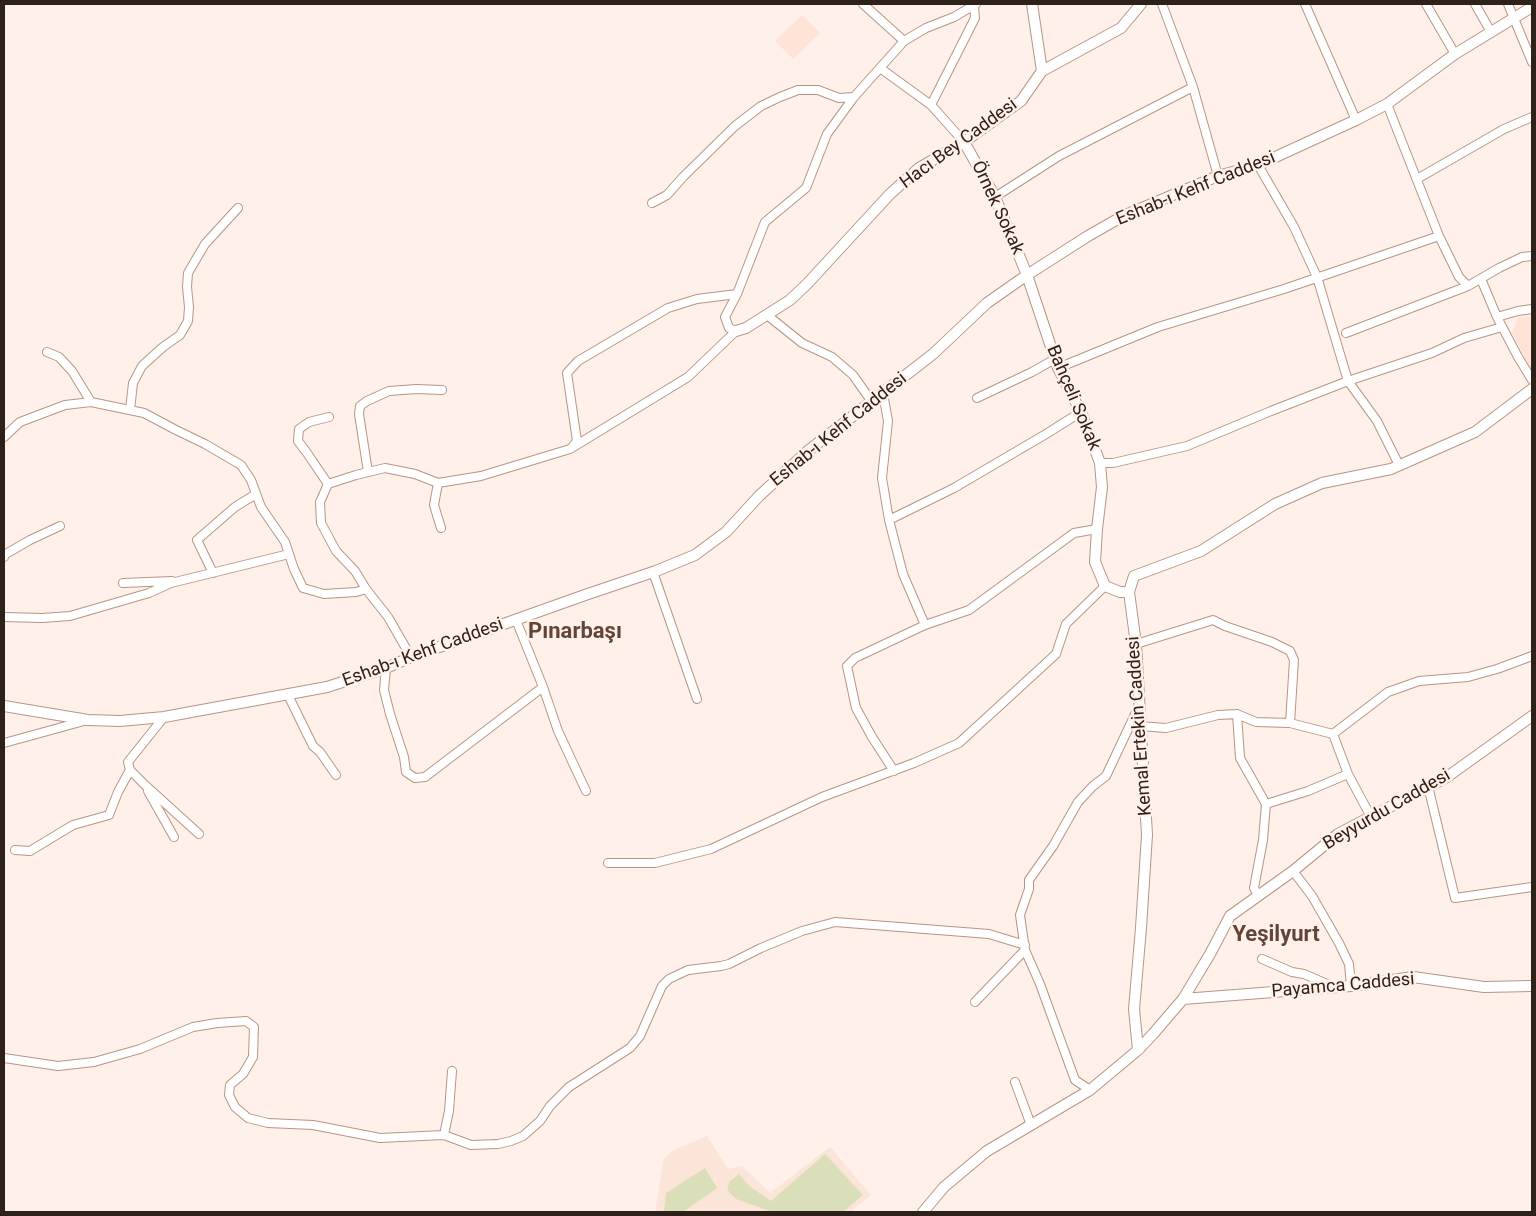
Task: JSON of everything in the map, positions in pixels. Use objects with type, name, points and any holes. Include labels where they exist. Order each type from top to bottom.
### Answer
[{"type":"street","points":[[863,4],[904,41]]},
{"type":"street","points":[[1032,4],[1042,71]]},
{"type":"street","name":"Hacı Bey Caddesi","points":[[736,331],[746,328],[790,300],[890,194],[919,168],[964,142],[1021,101],[1042,71],[1121,28],[1142,4]]},
{"type":"street","points":[[1162,4],[1193,87],[1218,176]]},
{"type":"street","points":[[1305,4],[1356,120]]},
{"type":"street","points":[[1426,4],[1455,54]]},
{"type":"street","points":[[1475,4],[1491,32]]},
{"type":"street","points":[[1508,4],[1532,62]]},
{"type":"street","points":[[411,657],[388,617],[366,589],[355,571],[336,551],[321,523],[320,502],[328,484],[385,468],[415,474],[438,483],[481,476],[570,449],[688,377],[736,331],[729,328],[725,316],[738,294],[765,222],[806,188],[827,134],[854,97],[904,41],[926,28],[975,5],[975,18],[931,105]]},
{"type":"street","name":"Eshab-ı Kehf Caddesi","points":[[4,706],[88,720],[120,721],[164,717],[327,687],[386,668],[411,657],[653,572],[695,555],[726,532],[759,496],[809,450],[934,354],[987,303],[1027,275],[1123,216],[1218,176],[1258,165],[1387,104],[1455,54],[1532,8]]},
{"type":"street","points":[[880,68],[931,105],[964,142]]},
{"type":"street","points":[[995,197],[1059,156],[1193,87]]},
{"type":"street","points":[[652,203],[667,195],[735,126],[761,106],[780,96],[798,90],[818,90],[839,98],[854,97]]},
{"type":"street","points":[[1387,104],[1439,236],[1459,277],[1468,286]]},
{"type":"street","points":[[1417,179],[1504,129],[1532,117]]},
{"type":"street","name":"Örnek Sokak","points":[[964,142],[995,197],[1027,275]]},
{"type":"street","points":[[1258,165],[1294,228],[1316,277],[1348,382],[1377,421],[1399,465]]},
{"type":"street","points":[[130,410],[133,383],[142,366],[162,347],[180,336],[188,321],[188,273],[206,244],[238,208]]},
{"type":"street","points":[[977,398],[1032,372],[1158,327],[1284,289],[1439,236]]},
{"type":"street","points":[[1346,333],[1468,286],[1514,260],[1532,256]]},
{"type":"street","name":"Bahçeli Sokak","points":[[1027,275],[1056,364],[1081,412],[1100,463],[1102,487],[1095,562],[1105,586]]},
{"type":"street","points":[[1481,280],[1496,317],[1532,380]]},
{"type":"street","points":[[570,449],[577,441],[567,372],[578,361],[668,308],[697,299],[738,294]]},
{"type":"street","points":[[1496,317],[1532,309]]},
{"type":"street","points":[[767,315],[802,343],[832,357],[853,375],[872,402]]},
{"type":"street","points":[[1100,463],[1113,462],[1187,446],[1271,411],[1432,353],[1464,338],[1502,328]]},
{"type":"street","points":[[47,352],[59,357],[72,371],[91,402]]},
{"type":"street","points":[[368,472],[359,414],[360,406],[366,400],[389,391],[442,390]]},
{"type":"street","points":[[608,863],[655,863],[711,849],[822,797],[959,743],[1056,654],[1066,624],[1105,586],[1120,592],[1129,592],[1134,576],[1202,551],[1275,504],[1322,483],[1391,469],[1475,432],[1532,390]]},
{"type":"street","points":[[883,393],[888,421],[882,478],[889,520],[903,574],[925,625]]},
{"type":"street","points":[[4,437],[20,422],[65,406],[91,402],[144,413],[241,465],[251,480],[261,507],[285,542],[294,569],[304,588],[324,594],[356,592],[366,589]]},
{"type":"street","points":[[889,520],[954,488],[1081,412]]},
{"type":"street","points":[[328,484],[298,441],[299,429],[309,422],[329,417]]},
{"type":"street","points":[[438,483],[434,504],[441,528]]},
{"type":"street","points":[[213,573],[198,540],[236,507],[256,494]]},
{"type":"street","points":[[4,556],[30,540],[60,526]]},
{"type":"street","points":[[894,770],[872,737],[856,708],[847,666],[855,658],[925,625],[969,610],[1074,533],[1097,529]]},
{"type":"street","points":[[4,616],[42,618],[70,616],[150,593],[182,581],[289,554]]},
{"type":"street","points":[[653,572],[697,699]]},
{"type":"street","points":[[123,583],[182,581]]},
{"type":"street","name":"Kemal Ertekin Caddesi","points":[[1129,592],[1136,644],[1147,835],[1142,928],[1134,1009],[1138,1050]]},
{"type":"street","points":[[516,620],[543,687],[558,731],[586,790]]},
{"type":"street","points":[[1136,644],[1213,620],[1272,642],[1290,651],[1294,660],[1290,723]]},
{"type":"street","points":[[1333,734],[1388,692],[1419,681],[1468,677],[1532,656]]},
{"type":"street","points":[[386,668],[384,690],[390,714],[404,757],[406,772],[414,778],[425,777],[543,687]]},
{"type":"street","points":[[288,695],[314,746],[336,775]]},
{"type":"street","points":[[1090,1090],[1075,1080],[1025,948],[1020,915],[1030,889],[1029,880],[1053,846],[1078,802],[1093,786],[1106,776],[1139,706]]},
{"type":"street","points":[[1140,726],[1166,728],[1218,714],[1237,714],[1256,722],[1290,723],[1333,734]]},
{"type":"street","points":[[1237,714],[1240,758],[1266,804],[1263,840],[1254,888],[1258,895]]},
{"type":"street","name":"Beyyurdu Caddesi","points":[[1138,1050],[1183,999],[1230,916],[1338,834],[1446,777],[1532,716]]},
{"type":"street","points":[[164,717],[128,762],[130,770],[199,834]]},
{"type":"street","points":[[4,743],[88,720]]},
{"type":"street","points":[[1333,734],[1348,774],[1371,817]]},
{"type":"street","points":[[15,850],[30,851],[73,825],[109,816],[118,792],[130,770]]},
{"type":"street","points":[[1266,804],[1308,791],[1348,774]]},
{"type":"street","points":[[144,785],[174,837]]},
{"type":"street","points":[[1428,786],[1455,898],[1532,887]]},
{"type":"street","points":[[1293,870],[1312,896],[1349,964],[1351,986]]},
{"type":"street","points":[[4,1058],[58,1066],[94,1062],[140,1050],[193,1027],[246,1021],[254,1027],[253,1057],[243,1074],[230,1085],[229,1095],[235,1107],[248,1118],[268,1123],[313,1125],[380,1138],[444,1135],[471,1145],[498,1144],[523,1136],[540,1121],[550,1106],[569,1087],[630,1048],[640,1036],[662,986],[669,979],[688,970],[729,964],[802,931],[835,922],[988,934],[1025,948]]},
{"type":"street","points":[[975,1002],[1025,948]]},
{"type":"street","points":[[1262,959],[1292,972],[1304,974],[1335,988]]},
{"type":"street","name":"Payamca Caddesi","points":[[1183,999],[1335,988],[1413,977],[1484,987],[1532,986]]},
{"type":"street","points":[[923,1212],[944,1186],[986,1151],[1090,1090],[1138,1050]]},
{"type":"street","points":[[444,1135],[449,1111],[452,1071]]},
{"type":"street","points":[[1015,1082],[1031,1125]]},
{"type":"shaded area","points":[[802,15],[820,33],[793,59],[775,41]]},
{"type":"shaded area","points":[[1532,316],[1532,372],[1512,333],[1518,318]]},
{"type":"shaded area","points":[[707,1136],[728,1169],[742,1166],[770,1193],[830,1147],[871,1195],[850,1212],[655,1212],[664,1159],[674,1150]]},
{"type":"green space","points":[[825,1154],[863,1195],[843,1212],[772,1212],[736,1199],[727,1190],[730,1181],[739,1174],[749,1186],[771,1201]]},
{"type":"green space","points":[[705,1168],[717,1188],[683,1212],[664,1212],[666,1193]]},
{"type":"district","name":"Pınarbaşı","points":[[575,632]]},
{"type":"district","name":"Yeşilyurt","points":[[1276,935]]}]
